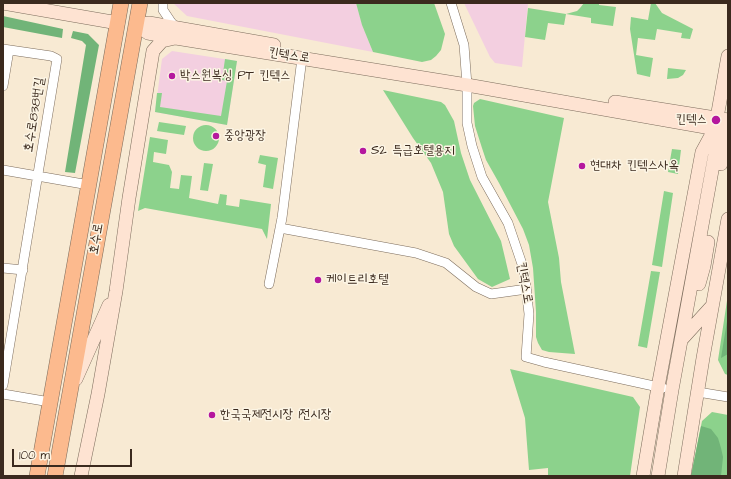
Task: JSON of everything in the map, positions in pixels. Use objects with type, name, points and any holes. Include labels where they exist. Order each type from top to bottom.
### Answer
[{"type":"main road","name":"킨텍스로","points":[[3,3],[136,25],[148,33],[176,33],[467,81],[723,126]]},
{"type":"main road","name":"호수로","points":[[37,476],[121,3]]},
{"type":"main road","name":"호수로","points":[[55,476],[140,3]]},
{"type":"main road","name":"킨텍스로","points":[[176,33],[302,58],[467,81]]},
{"type":"main road","points":[[81,476],[98,394],[116,291],[129,198],[153,51],[162,41],[176,33]]},
{"type":"main road","points":[[658,476],[672,390],[715,154],[723,126],[728,56]]},
{"type":"main road","points":[[643,476],[702,152],[723,126]]},
{"type":"main road","points":[[684,476],[728,219]]},
{"type":"main road","points":[[70,394],[116,291]]},
{"type":"main road","points":[[682,339],[712,306]]},
{"type":"street","points":[[163,3],[163,10],[176,33]]},
{"type":"street","points":[[451,3],[464,46],[467,81]]},
{"type":"street","points":[[3,86],[6,49]]},
{"type":"street","name":"호수로838번길","points":[[3,385],[57,59],[51,56],[6,49]]},
{"type":"street","points":[[269,284],[284,203],[302,58]]},
{"type":"street","name":"킨텍스로","points":[[467,81],[467,123],[477,165],[487,188],[508,223],[524,270],[529,314],[526,357],[672,390]]},
{"type":"street","points":[[3,170],[89,185]]},
{"type":"street","points":[[280,228],[416,253],[446,263],[476,287],[491,294],[527,289]]},
{"type":"street","points":[[3,268],[22,273]]},
{"type":"street","points":[[698,392],[728,397]]},
{"type":"street","points":[[3,394],[50,402]]},
{"type":"shaded area","points":[[173,3],[356,3],[363,27],[373,52],[187,16]]},
{"type":"shaded area","points":[[464,3],[528,3],[522,67],[495,63],[490,57]]},
{"type":"shaded area","points":[[172,51],[237,61],[227,125],[155,112],[162,59]]},
{"type":"green space","points":[[356,3],[434,3],[445,34],[441,50],[431,60],[422,62],[373,52],[362,25]]},
{"type":"green space","points":[[584,3],[599,3],[599,5],[616,7],[613,26],[591,23],[591,18],[566,14],[577,11]]},
{"type":"green space","points":[[651,3],[655,3],[662,13],[693,29],[690,39],[681,38],[682,33],[657,29],[655,40],[638,38],[636,55],[653,58],[650,77],[637,74],[630,29],[631,17],[648,20]]},
{"type":"green space","points":[[528,8],[566,14],[564,25],[548,23],[545,40],[525,37]]},
{"type":"green space","points":[[3,16],[63,29],[62,38],[3,27]]},
{"type":"green space","points":[[73,31],[88,34],[99,45],[75,173],[65,172],[86,45],[82,41],[71,38]]},
{"type":"green space","points":[[225,59],[237,61],[227,125],[155,112],[157,93],[162,93],[160,107],[221,116],[227,81],[222,80]]},
{"type":"green space","points":[[668,68],[686,70],[683,75],[678,78],[667,79]]},
{"type":"green space","points":[[383,90],[441,102],[445,105],[454,121],[461,153],[470,180],[501,241],[510,279],[492,287],[478,279],[454,246],[449,234],[443,192],[431,163],[413,138]]},
{"type":"green space","points":[[480,99],[564,118],[548,202],[575,354],[542,350],[538,343],[536,337],[533,268],[529,245],[523,229],[486,160],[475,126],[473,106],[474,103]]},
{"type":"green space","points":[[159,122],[186,126],[184,135],[157,131]]},
{"type":"green space","points":[[206,125],[215,129],[219,138],[215,147],[206,151],[197,147],[193,138],[197,129]]},
{"type":"green space","points":[[150,137],[168,140],[166,154],[154,152],[153,162],[169,165],[172,172],[170,188],[179,189],[181,175],[192,176],[189,198],[218,204],[220,194],[227,195],[226,205],[239,207],[240,199],[271,204],[267,239],[262,229],[145,208],[138,211]]},
{"type":"green space","points":[[672,149],[681,150],[678,174],[668,172]]},
{"type":"green space","points":[[260,155],[278,158],[273,189],[263,187],[266,165],[258,163]]},
{"type":"green space","points":[[204,163],[213,164],[208,191],[200,190]]},
{"type":"green space","points":[[664,191],[673,193],[662,267],[652,265]]},
{"type":"green space","points":[[651,271],[660,272],[647,348],[638,346]]},
{"type":"green space","points":[[728,294],[728,375],[725,374],[718,360]]},
{"type":"green space","points":[[728,315],[728,354],[721,358]]},
{"type":"green space","points":[[510,369],[633,397],[640,407],[630,476],[548,476],[548,468],[529,470],[525,418]]},
{"type":"green space","points":[[712,412],[728,415],[728,476],[691,476],[702,421]]},
{"type":"green space","points":[[701,426],[711,429],[718,438],[723,457],[721,476],[691,476]]},
{"type":"place","name":"박스원복싱 PT 킨텍스","points":[[172,76]]},
{"type":"place","name":"킨텍스","points":[[716,120]]},
{"type":"place","name":"중앙광장","points":[[216,136]]},
{"type":"place","name":"S2 특급호텔용지","points":[[363,151]]},
{"type":"place","name":"현대차 킨텍스사옥","points":[[582,166]]},
{"type":"place","name":"케이트리호텔","points":[[318,280]]},
{"type":"place","name":"한국국제전시장 1전시장","points":[[212,415]]}]
